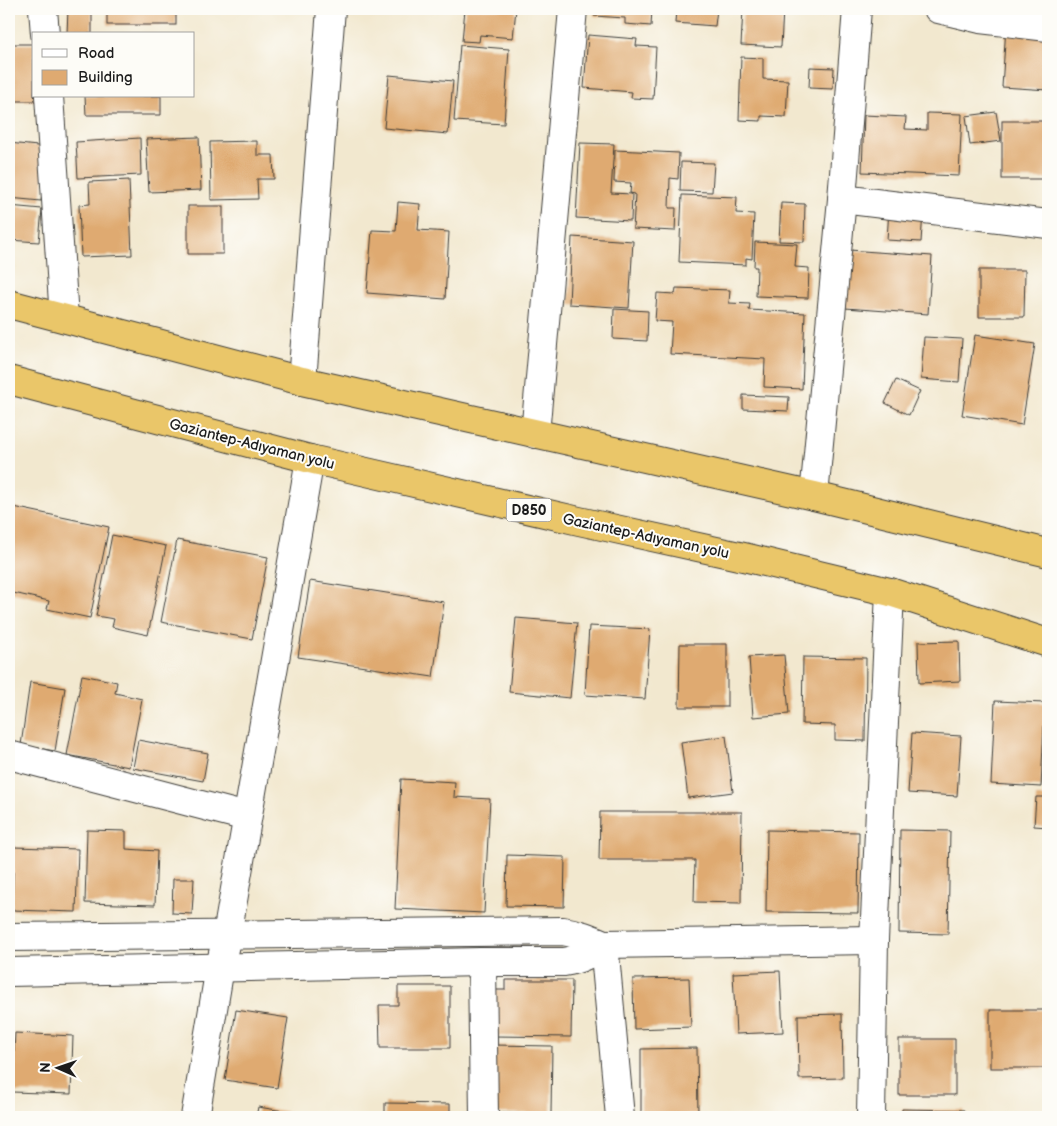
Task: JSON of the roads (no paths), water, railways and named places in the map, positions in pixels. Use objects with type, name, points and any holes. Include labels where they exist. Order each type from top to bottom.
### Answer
[{"type":"highway","points":[[9,304],[302,381],[814,496],[1048,553]]},
{"type":"highway","name":"Gaziantep-Adıyaman yolu","points":[[9,380],[310,459],[758,560],[890,592],[1048,642]]},
{"type":"street","points":[[43,9],[45,32]]},
{"type":"street","points":[[302,381],[331,9]]},
{"type":"street","points":[[535,434],[573,9]]},
{"type":"street","points":[[814,496],[842,198],[857,9]]},
{"type":"street","points":[[938,9],[980,19],[1048,26]]},
{"type":"street","points":[[49,98],[64,318]]},
{"type":"street","points":[[842,198],[1048,224]]},
{"type":"street","points":[[195,1117],[310,459]]},
{"type":"street","points":[[871,1117],[874,940],[890,592]]},
{"type":"street","points":[[9,755],[247,817]]},
{"type":"street","points":[[9,937],[563,931],[576,932],[604,944],[874,940]]},
{"type":"street","points":[[9,972],[564,962],[586,956],[604,944]]},
{"type":"street","points":[[604,944],[620,1117]]},
{"type":"street","points":[[482,962],[484,1117]]}]
